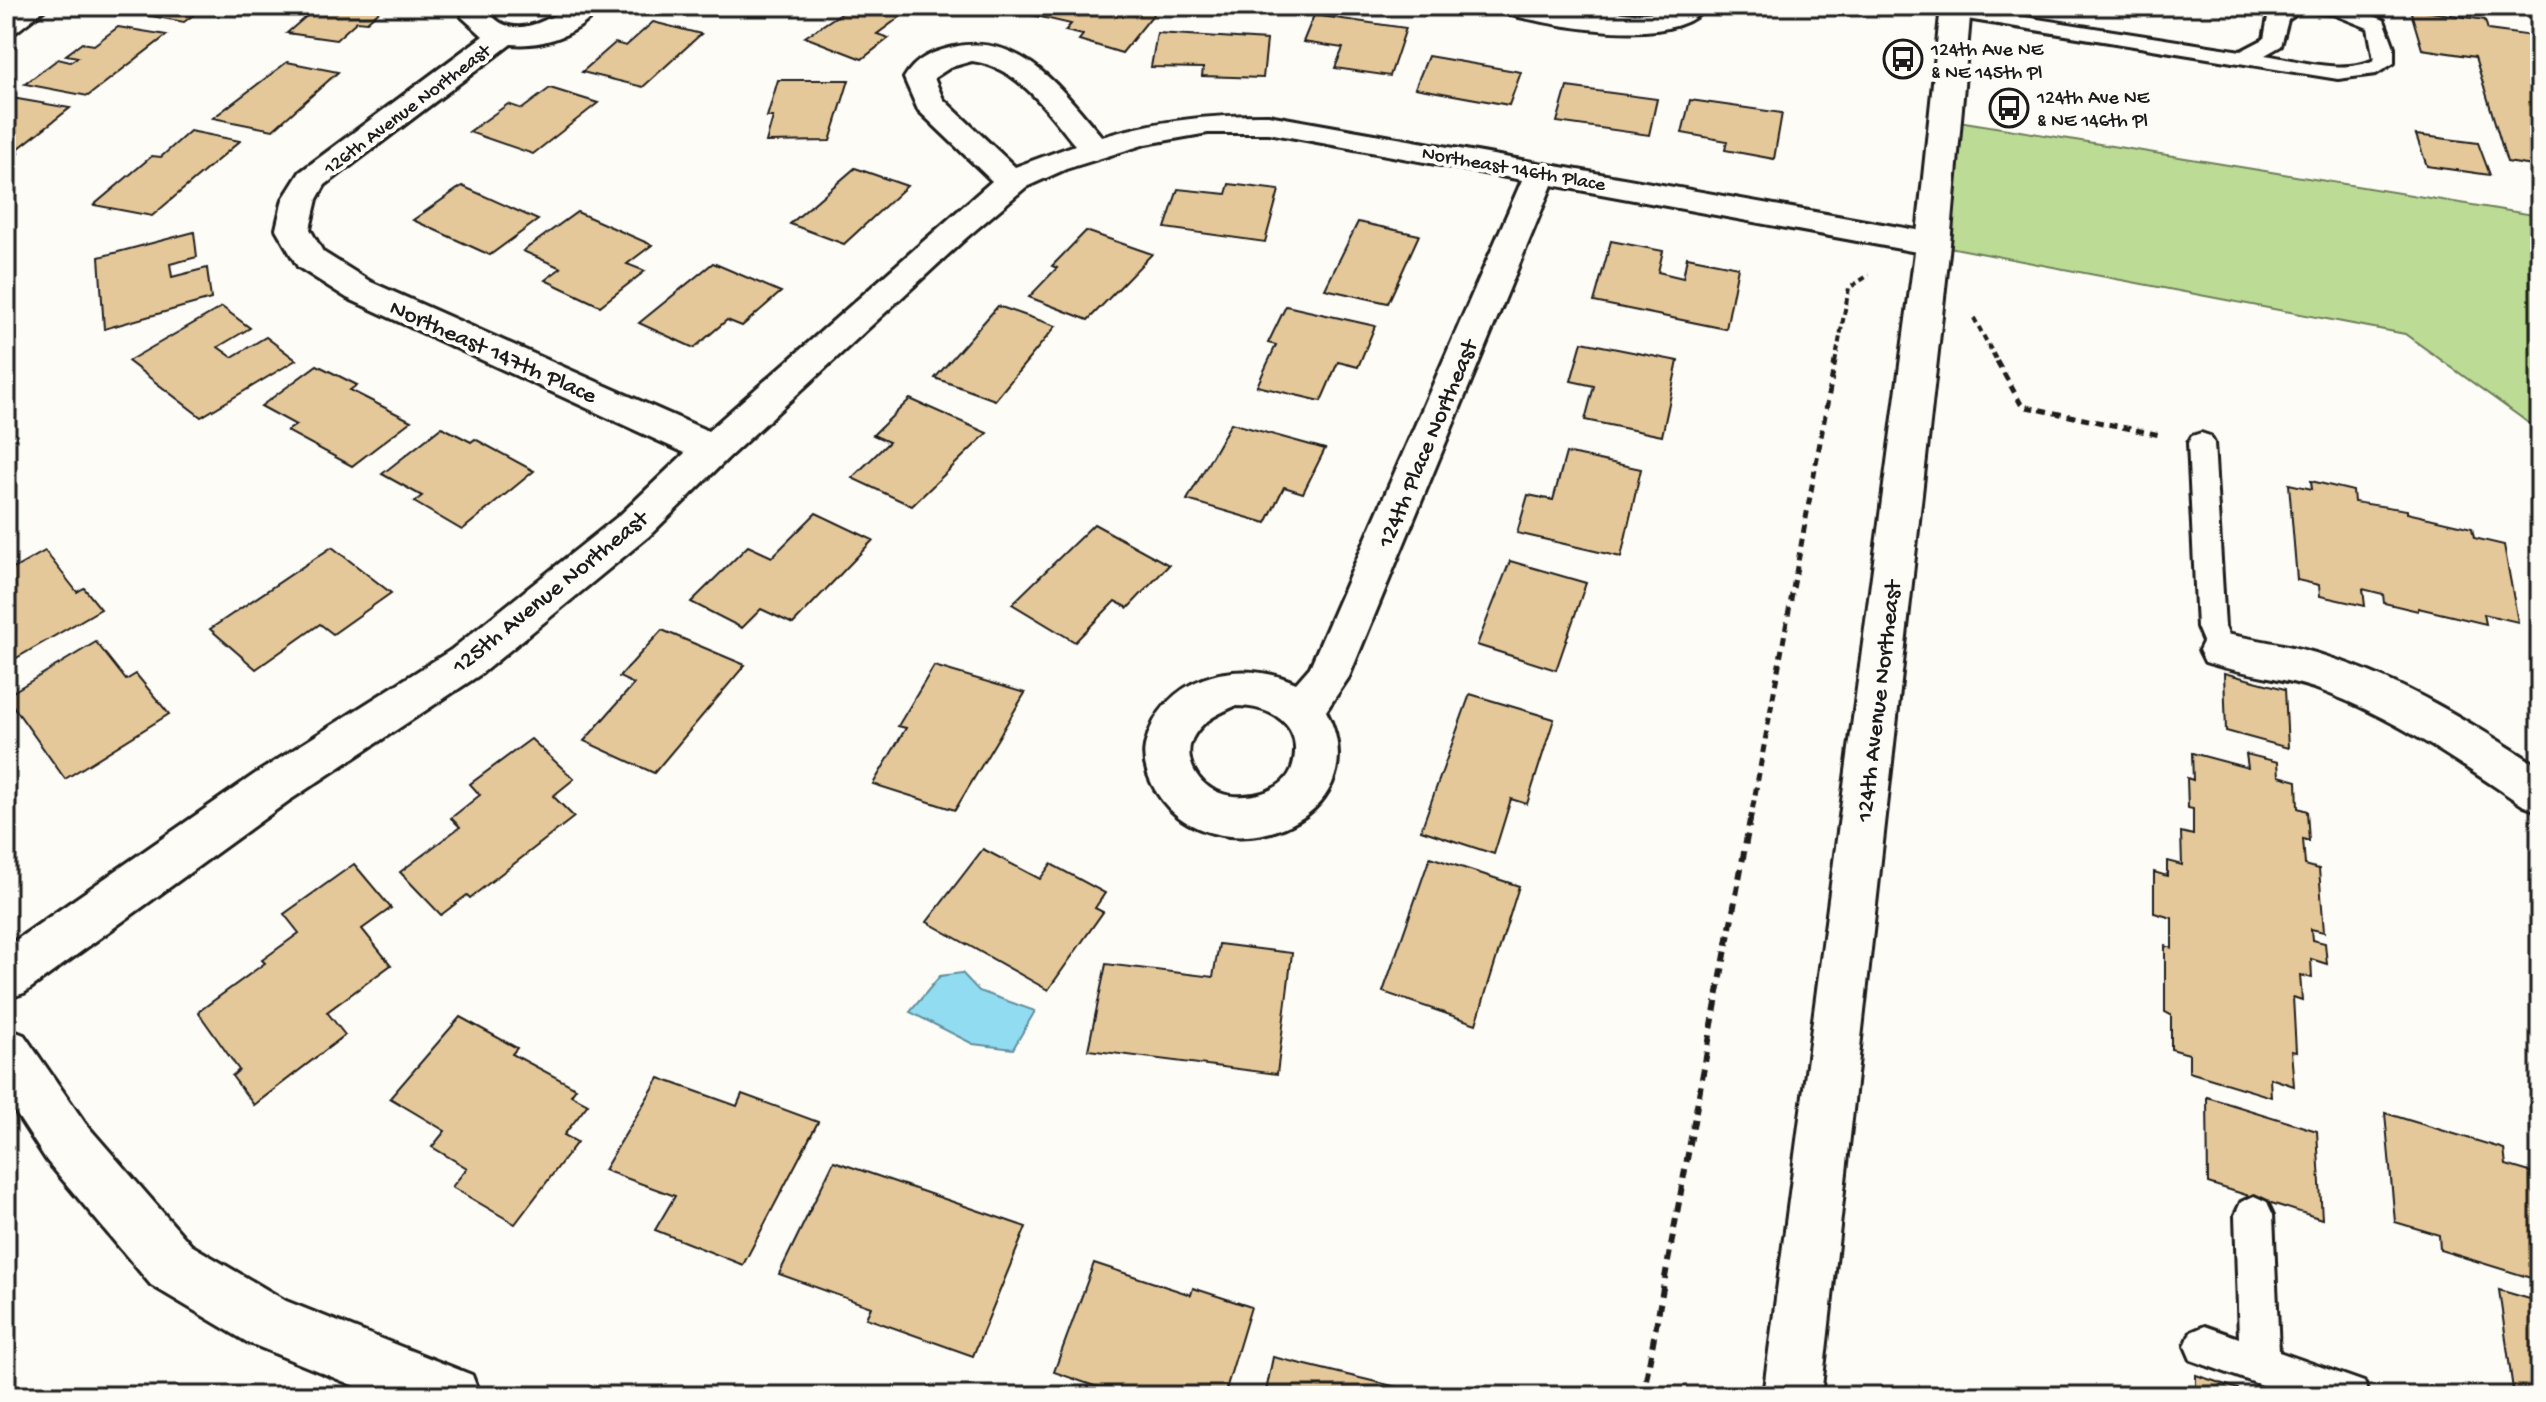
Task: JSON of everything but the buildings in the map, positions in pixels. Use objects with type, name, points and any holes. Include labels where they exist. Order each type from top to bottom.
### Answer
[{"type":"street","points":[[6,26],[34,6]]},
{"type":"street","name":"126th Avenue Northeast","points":[[479,6],[477,17],[482,25],[505,34],[522,35],[557,27],[572,20],[586,6]]},
{"type":"street","points":[[1509,6],[1613,21],[1655,21],[1686,13],[1692,6]]},
{"type":"street","name":"124th Avenue Northeast","points":[[1792,1396],[1933,244],[1956,9]]},
{"type":"street","name":"126th Avenue Northeast","points":[[293,229],[300,199],[312,179],[505,34]]},
{"type":"street","points":[[1012,182],[929,103],[919,78],[925,68],[961,52],[986,51],[999,55],[1017,64],[1041,87],[1095,149]]},
{"type":"street","name":"Northeast 146th Place","points":[[1055,162],[1141,135],[1208,124],[1268,124],[1542,171],[1933,244]]},
{"type":"street","name":"125th Avenue Northeast","points":[[6,976],[271,788],[466,662],[635,525],[713,449],[954,230],[1012,182],[1055,162]]},
{"type":"street","name":"124th Place Northeast","points":[[1301,710],[1327,677],[1542,171]]},
{"type":"street","name":"Northeast 147th Place","points":[[293,229],[310,259],[359,290],[713,449]]},
{"type":"street","points":[[2220,650],[2337,677],[2378,695],[2451,734],[2540,792]]},
{"type":"street","points":[[6,1053],[66,1142],[171,1265],[267,1322],[451,1396]]},
{"type":"lane","points":[[2244,58],[2274,42],[2278,17],[2295,6]]},
{"type":"lane","points":[[1956,9],[2338,73],[2369,70],[2384,63],[2384,47],[2377,24],[2336,8],[2307,6]]},
{"type":"lane","points":[[2201,443],[2211,627],[2220,650]]},
{"type":"lane","points":[[2254,1215],[2260,1365]]},
{"type":"lane","points":[[2205,1346],[2350,1396]]},
{"type":"path","points":[[1933,244],[2022,406],[2201,443]]},
{"type":"path","points":[[1643,1396],[1849,288],[1879,269]]},
{"type":"green space","points":[[1946,119],[2540,216],[2540,431],[2405,334],[1933,244]]},
{"type":"water","points":[[962,973],[979,991],[1035,1011],[1013,1049],[973,1044],[910,1012],[940,976]]},
{"type":"place","name":"124th Ave NE & NE 145th Pl","points":[[1903,59]]},
{"type":"place","name":"124th Ave NE & NE 146th Pl","points":[[2009,108]]}]
